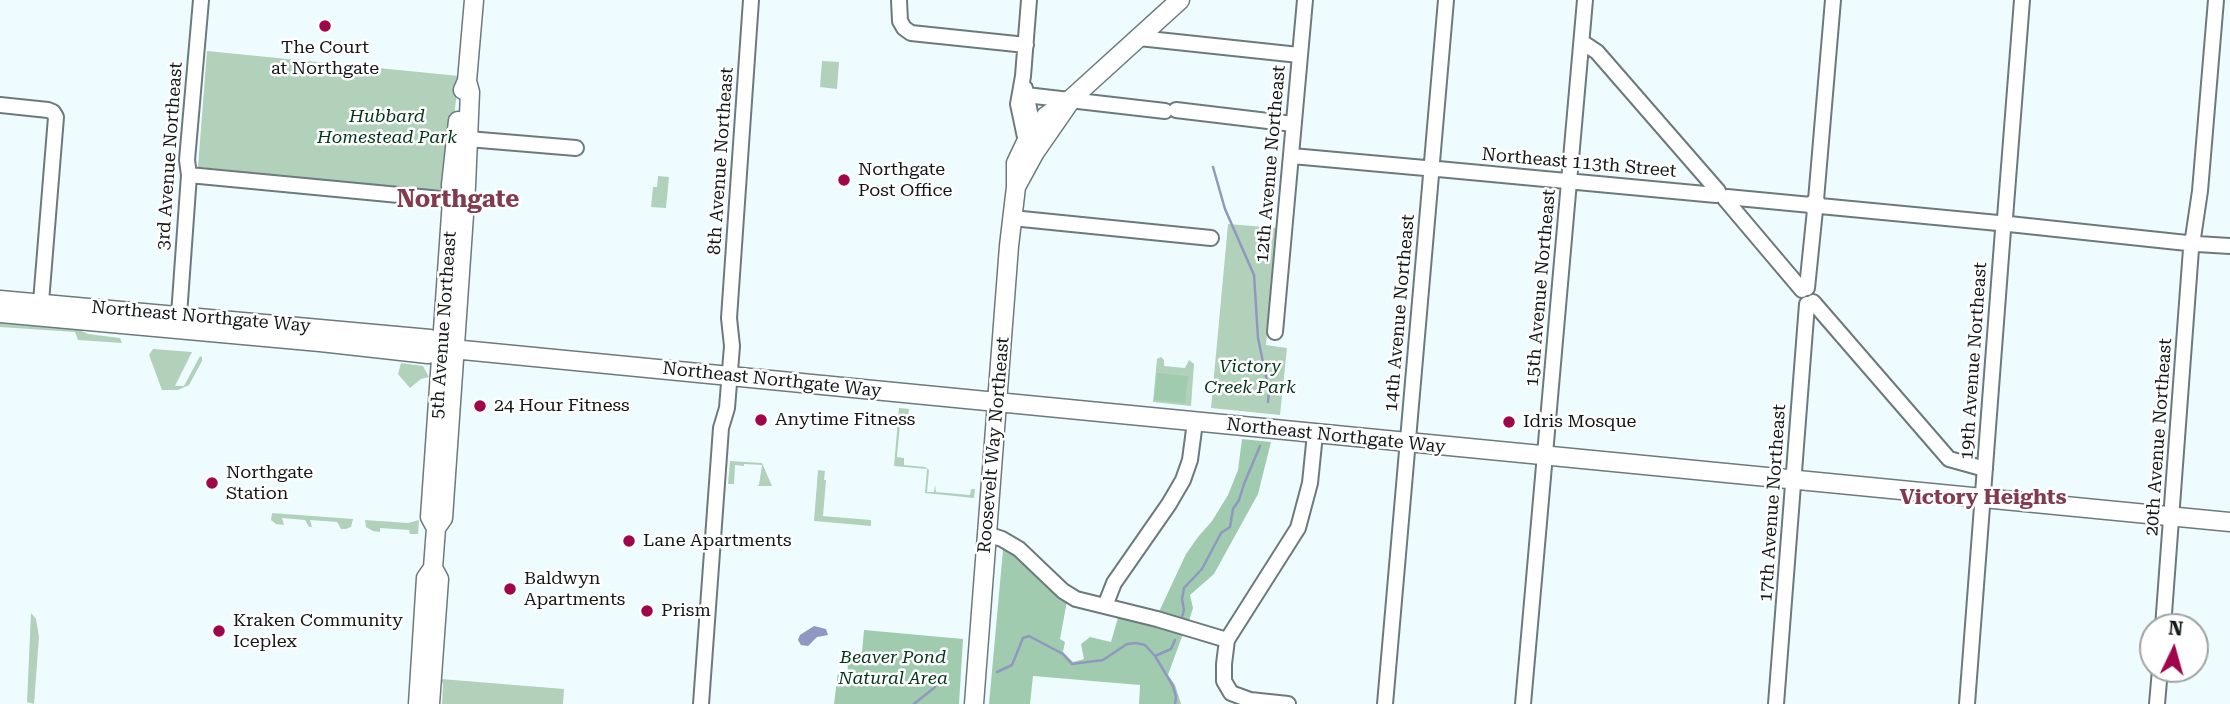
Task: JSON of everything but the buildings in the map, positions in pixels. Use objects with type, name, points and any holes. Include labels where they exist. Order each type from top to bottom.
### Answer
[{"type":"main road","name":"5th Avenue Northeast","points":[[458,201],[451,185],[462,92],[467,81],[474,0]]},
{"type":"main road","name":"Roosevelt Way Northeast","points":[[974,704],[1016,187],[1032,142],[1064,113],[1071,99],[1180,0]]},
{"type":"main road","name":"5th Avenue Northeast","points":[[418,704],[426,578],[433,568],[436,528],[430,517],[449,348],[458,201],[468,139],[470,92],[467,81]]},
{"type":"main road","name":"Northeast Northgate Way","points":[[0,300],[430,339],[449,348],[1315,435],[2230,522]]},
{"type":"main road","name":"Northeast Northgate Way","points":[[0,313],[428,354],[449,348]]},
{"type":"main road","points":[[138,327],[172,323],[178,320],[179,315]]},
{"type":"main road","points":[[216,333],[223,328],[257,327],[267,323]]},
{"type":"main road","name":"5th Avenue Northeast","points":[[430,704],[439,579],[433,568]]},
{"type":"street","name":"3rd Avenue Northeast","points":[[179,315],[188,147],[201,0]]},
{"type":"street","name":"8th Avenue Northeast","points":[[701,704],[721,428],[727,408],[725,375],[732,346],[728,324],[751,0]]},
{"type":"street","points":[[900,0],[902,25],[911,33],[1026,45]]},
{"type":"street","points":[[1029,0],[1018,110],[1032,142]]},
{"type":"street","name":"12th Avenue Northeast","points":[[1275,332],[1305,0]]},
{"type":"street","name":"14th Avenue Northeast","points":[[1385,704],[1446,0]]},
{"type":"street","name":"15th Avenue Northeast","points":[[1523,704],[1585,0]]},
{"type":"street","name":"17th Avenue Northeast","points":[[1776,704],[1833,0]]},
{"type":"street","name":"19th Avenue Northeast","points":[[1967,704],[2022,0]]},
{"type":"street","name":"20th Avenue Northeast","points":[[2164,613],[2192,244],[2200,191],[2216,0]]},
{"type":"street","points":[[1139,38],[1299,55]]},
{"type":"street","points":[[1581,42],[1597,52],[1949,459],[1985,469]]},
{"type":"street","points":[[1023,76],[1032,142]]},
{"type":"street","points":[[1026,95],[1293,124]]},
{"type":"street","points":[[0,105],[53,112],[56,121],[41,302]]},
{"type":"street","points":[[468,139],[576,148]]},
{"type":"street","name":"Northeast 113th Street","points":[[1292,156],[1721,195],[2230,246]]},
{"type":"street","points":[[188,175],[458,201]]},
{"type":"street","points":[[1012,218],[1211,237]]},
{"type":"street","points":[[1105,606],[1114,583],[1183,480],[1188,467],[1195,422]]},
{"type":"street","points":[[1288,704],[1250,700],[1231,693],[1224,681],[1227,640],[1298,528],[1310,483],[1315,435]]},
{"type":"street","points":[[987,534],[1019,549],[1069,595],[1227,640]]},
{"type":"street","points":[[2157,704],[2159,683]]},
{"type":"green space","name":"Hubbard Homestead Park","points":[[207,51],[459,76],[446,182],[443,188],[438,191],[198,167]]},
{"type":"green space","points":[[822,61],[839,62],[837,89],[820,87]]},
{"type":"green space","points":[[658,176],[669,177],[666,208],[651,207],[653,187],[657,187]]},
{"type":"green space","name":"Victory Creek Park","points":[[1228,224],[1277,228],[1266,345],[1287,348],[1280,415],[1211,408]]},
{"type":"green space","points":[[0,322],[75,328],[88,334],[120,338],[122,343],[78,340],[75,332],[0,327]]},
{"type":"green space","points":[[153,349],[192,352],[175,386],[184,386],[200,356],[202,357],[189,385],[178,390],[162,390],[149,355]]},
{"type":"green space","points":[[1161,357],[1164,366],[1185,368],[1189,360],[1194,364],[1191,406],[1153,402],[1157,359]]},
{"type":"green space","points":[[401,363],[423,366],[429,377],[421,379],[410,388],[398,374]]},
{"type":"green space","points":[[1157,373],[1188,376],[1185,403],[1154,400]]},
{"type":"green space","points":[[899,408],[909,409],[908,418],[900,418],[897,457],[904,458],[904,465],[925,467],[929,470],[927,492],[934,492],[935,485],[936,492],[970,495],[971,489],[975,489],[974,498],[925,493],[927,469],[894,466]]},
{"type":"green space","points":[[1242,439],[1271,442],[1258,494],[1214,574],[1190,595],[1193,608],[1188,624],[1157,616],[1186,554],[1228,495],[1238,470]]},
{"type":"green space","points":[[730,461],[762,463],[772,486],[757,486],[762,465],[744,464],[735,465],[734,484],[728,484]]},
{"type":"green space","points":[[818,470],[825,471],[826,480],[823,516],[871,520],[871,526],[814,521]]},
{"type":"green space","points":[[272,513],[353,519],[351,527],[346,529],[341,529],[337,522],[310,520],[312,527],[309,527],[305,520],[282,518],[284,525],[276,524],[271,520]]},
{"type":"green space","points":[[365,520],[408,523],[419,520],[418,534],[410,534],[409,530],[380,528],[380,532],[373,531],[366,527]]},
{"type":"green space","points":[[1007,547],[1067,601],[1060,639],[1065,642],[1063,652],[1073,662],[1084,659],[1081,644],[1090,637],[1111,642],[1119,614],[1184,631],[1168,675],[1175,685],[1181,704],[1139,704],[1140,685],[1033,676],[1030,704],[989,704],[1003,550]]},
{"type":"green space","points":[[31,613],[36,619],[39,637],[34,704],[27,702]]},
{"type":"green space","name":"Beaver Pond Natural Area","points":[[864,630],[963,639],[959,704],[834,704],[838,672],[848,673],[847,656],[862,652]]},
{"type":"green space","points":[[441,679],[564,689],[563,704],[442,704]]},
{"type":"water","points":[[814,626],[826,629],[828,635],[817,637],[808,646],[801,645],[798,640],[800,635]]},
{"type":"waterway","points":[[1213,167],[1225,209],[1254,275],[1258,338],[1269,391],[1268,402]]},
{"type":"waterway","points":[[1182,617],[1184,588],[1202,569],[1221,533],[1230,527],[1233,509],[1260,446]]},
{"type":"waterway","points":[[997,672],[1012,665],[1023,638],[1029,636],[1063,654],[1072,664],[1103,660],[1127,644],[1136,643],[1145,645],[1155,656],[1173,686],[1175,704]]},
{"type":"waterway","points":[[1155,656],[1171,649],[1175,640]]},
{"type":"waterway","points":[[914,704],[935,687]]},
{"type":"place","name":"The Court at Northgate","points":[[325,26]]},
{"type":"place","name":"Northgate Post Office","points":[[844,180]]},
{"type":"place","name":"24 Hour Fitness","points":[[480,406]]},
{"type":"place","name":"Anytime Fitness","points":[[761,420]]},
{"type":"place","name":"Idris Mosque","points":[[1509,422]]},
{"type":"place","name":"Northgate Station","points":[[212,483]]},
{"type":"place","name":"Lane Apartments","points":[[629,541]]},
{"type":"place","name":"Baldwyn Apartments","points":[[510,589]]},
{"type":"place","name":"Prism","points":[[647,611]]},
{"type":"place","name":"Kraken Community Iceplex","points":[[219,631]]},
{"type":"district","name":"Northgate","points":[[458,200]]},
{"type":"district","name":"Victory Heights","points":[[1983,498]]}]
